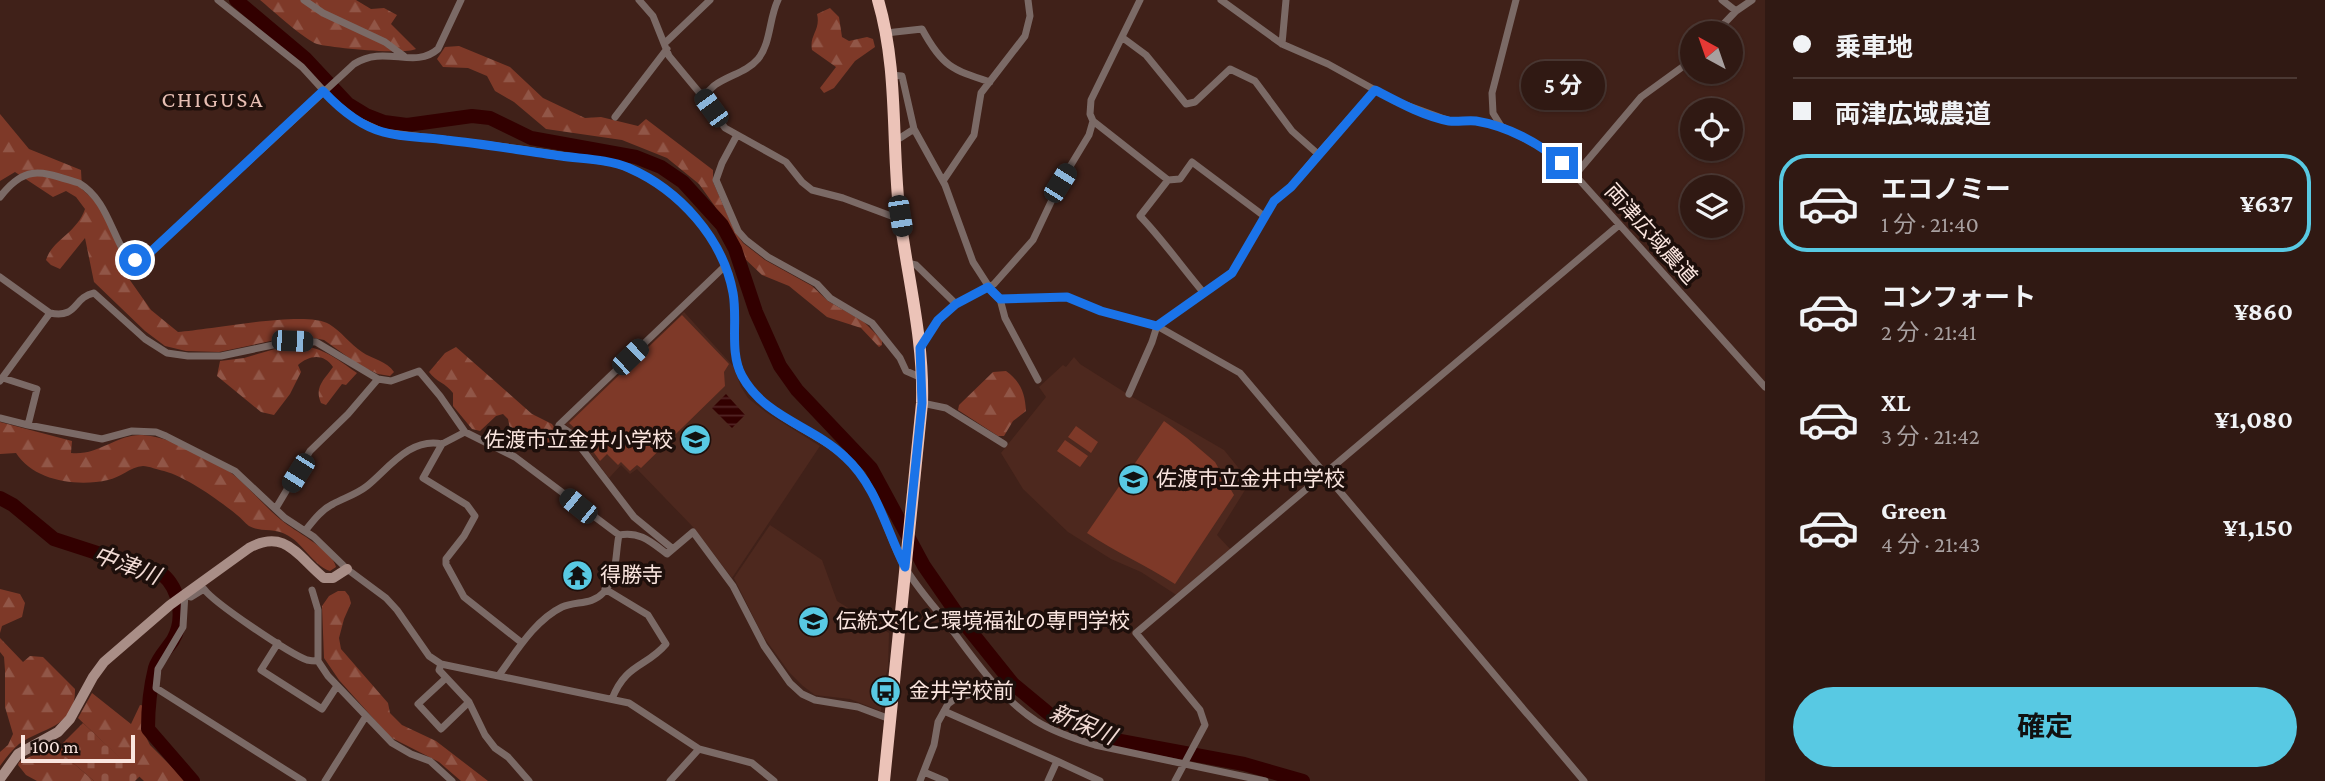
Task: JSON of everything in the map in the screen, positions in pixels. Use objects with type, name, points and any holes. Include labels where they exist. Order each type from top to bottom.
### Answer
[{"type":"highway","points":[[878,0],[886,33],[900,216],[923,378],[884,781]]},
{"type":"street","points":[[218,0],[302,66],[323,91],[357,120],[383,132],[603,161],[629,168],[675,196],[693,214],[717,248],[733,293],[736,364],[750,389],[771,409],[815,434],[844,456],[858,471],[878,504],[906,563],[997,687],[1019,709],[1063,734],[1095,745],[1265,781]]},
{"type":"street","points":[[303,0],[323,13],[386,43],[408,58]]},
{"type":"street","points":[[0,197],[12,181],[28,173],[79,183],[101,204],[127,257],[143,259],[340,75],[363,58],[379,54],[422,58],[438,49],[461,0]]},
{"type":"street","points":[[639,0],[653,16],[669,55],[725,128],[786,162],[812,190],[894,217],[900,216]]},
{"type":"street","points":[[615,117],[666,46],[710,0]]},
{"type":"street","points":[[703,97],[716,84],[748,68],[758,58],[764,49],[778,0]]},
{"type":"street","points":[[943,181],[974,135],[981,93],[1025,36],[1030,16],[1028,0]]},
{"type":"street","points":[[1140,0],[1091,100],[1090,114],[1093,121],[1168,180],[1180,179],[1192,162],[1264,216]]},
{"type":"street","name":"両津広域農道","points":[[1221,0],[1282,44],[1328,64],[1416,110],[1450,121],[1474,121],[1501,126],[1550,152],[1575,174],[1765,387]]},
{"type":"street","points":[[1282,44],[1286,0]]},
{"type":"street","points":[[1501,126],[1493,113],[1492,93],[1516,0]]},
{"type":"street","points":[[1722,0],[1736,11]]},
{"type":"street","points":[[1726,21],[1752,0]]},
{"type":"street","points":[[886,33],[922,29],[939,56],[950,67],[990,82]]},
{"type":"street","points":[[1123,38],[1146,55],[1186,104],[1195,102],[1230,69],[1255,81],[1292,131],[1318,154]]},
{"type":"street","points":[[1575,174],[1641,97],[1680,69]]},
{"type":"street","points":[[891,75],[902,76],[914,129],[943,181],[973,262],[988,287],[1000,299],[1005,318],[1038,380]]},
{"type":"street","points":[[1129,394],[1157,326],[1232,273],[1274,201],[1291,187],[1375,90]]},
{"type":"street","points":[[920,348],[938,320],[956,304],[988,287],[1033,240],[1060,183],[1089,135],[1093,121]]},
{"type":"street","points":[[900,138],[914,129]]},
{"type":"street","points":[[737,135],[716,180],[738,231],[755,248],[817,284],[830,298],[872,323],[900,358],[906,371],[923,378]]},
{"type":"street","points":[[1168,180],[1140,216],[1166,243],[1172,256],[1203,292]]},
{"type":"street","points":[[1175,781],[1205,724],[1200,710],[1136,633],[1619,225]]},
{"type":"street","points":[[907,263],[916,265],[956,304]]},
{"type":"street","points":[[673,549],[634,517],[569,432],[559,425],[724,267]]},
{"type":"street","points":[[0,277],[50,313],[60,315],[69,313],[85,296],[94,293],[145,339],[167,353],[221,356],[292,341],[316,342],[378,379],[391,381],[419,371],[465,432],[516,457],[619,535],[635,533],[667,554],[693,532],[733,586],[764,646],[795,689],[816,700],[858,708],[891,719]]},
{"type":"street","points":[[1000,299],[1067,297],[1101,311],[1157,326],[1240,373],[1584,781]]},
{"type":"street","points":[[28,425],[37,389],[1,380],[50,313]]},
{"type":"street","points":[[276,508],[310,450],[348,414],[378,379]]},
{"type":"street","points":[[922,403],[946,408],[1004,444]]},
{"type":"street","points":[[0,418],[102,439],[132,431],[156,432],[166,436],[227,466],[270,506],[314,537],[346,569],[386,598],[429,656],[441,664],[629,703],[699,749],[752,763],[774,781]]},
{"type":"street","points":[[465,432],[442,444],[423,478],[467,505],[475,516],[446,559],[446,564],[464,597],[522,643]]},
{"type":"street","points":[[305,531],[330,506],[366,487],[393,459],[422,446],[442,444]]},
{"type":"street","points":[[499,675],[522,643],[547,618],[564,606],[593,600],[605,589],[616,565],[619,535]]},
{"type":"street","points":[[0,779],[18,754],[58,732],[71,719],[104,662],[183,594],[263,541],[284,543],[324,578],[333,578],[346,569]]},
{"type":"street","points":[[183,594],[191,597],[204,589],[216,603],[278,643],[307,660],[318,660]]},
{"type":"street","points":[[605,589],[648,615],[666,644],[632,668],[617,685],[612,699]]},
{"type":"street","points":[[312,590],[318,610],[318,660],[337,686],[392,743],[430,761],[452,781]]},
{"type":"street","points":[[183,594],[183,627],[158,669],[156,688],[303,781]]},
{"type":"street","points":[[278,643],[261,670],[322,709],[337,686]]},
{"type":"street","points":[[441,664],[439,670],[469,702],[485,735],[529,781]]},
{"type":"street","points":[[446,678],[418,704],[441,729],[469,702]]},
{"type":"street","points":[[920,781],[944,711],[955,699],[997,687]]},
{"type":"street","points":[[944,711],[1100,781]]},
{"type":"street","points":[[325,781],[366,716]]},
{"type":"street","points":[[670,781],[699,749]]},
{"type":"street","points":[[1048,781],[1057,761]]},
{"type":"street","points":[[924,772],[945,781]]},
{"type":"shaded area","name":"佐渡市立金井小学校","points":[[684,312],[733,366],[748,398],[820,446],[732,578],[693,527],[637,469],[630,474],[621,465],[609,478],[576,434],[565,424]]},
{"type":"shaded area","name":"佐渡市立金井中学校","points":[[1074,357],[1080,364],[1129,395],[1224,450],[1250,482],[1217,535],[1231,550],[1178,596],[1141,572],[1111,559],[1068,532],[1023,489],[1001,453],[1046,397],[1039,387],[1063,365],[1066,367]]},
{"type":"shaded area","points":[[726,394],[745,415],[732,428],[712,408]]},
{"type":"shaded area","name":"伝統文化と環境福祉の専門学校","points":[[770,525],[822,560],[837,601],[889,633],[888,668],[883,684],[881,711],[850,699],[815,695],[789,672],[763,636],[734,578]]},
{"type":"green space","points":[[260,0],[356,0],[371,9],[384,8],[397,15],[391,24],[416,49],[384,51],[317,44]]},
{"type":"green space","points":[[830,8],[839,17],[842,37],[849,41],[867,37],[873,39],[875,47],[855,61],[834,88],[824,93],[820,88],[836,67],[812,50],[812,40],[818,20],[817,14]]},
{"type":"green space","points":[[459,46],[510,67],[543,98],[585,118],[601,117],[638,126],[646,119],[713,170],[713,182],[735,232],[743,243],[765,260],[812,286],[828,301],[864,322],[882,340],[882,345],[879,347],[861,328],[827,317],[789,286],[762,275],[743,257],[699,184],[667,158],[622,140],[546,129],[514,102],[495,91],[487,76],[468,68],[443,67],[437,59],[445,47]]},
{"type":"green space","points":[[0,114],[29,149],[81,170],[82,189],[99,205],[131,267],[127,276],[151,310],[178,332],[279,320],[317,320],[329,324],[358,349],[387,365],[394,372],[390,376],[378,374],[359,365],[324,340],[299,335],[219,352],[186,351],[165,346],[145,331],[94,282],[85,238],[60,269],[46,260],[85,209],[76,197],[66,191],[53,197],[15,172],[0,181]]},
{"type":"green space","points":[[682,315],[729,364],[724,372],[725,386],[641,468],[637,465],[630,471],[621,462],[618,465],[607,454],[600,461],[569,423]]},
{"type":"green space","points":[[289,345],[317,349],[357,373],[346,385],[342,384],[326,405],[321,403],[319,388],[333,367],[325,359],[307,359],[298,365],[301,372],[290,394],[274,415],[261,412],[217,376],[220,361],[244,358]]},
{"type":"green space","points":[[456,347],[532,414],[552,424],[557,432],[554,440],[546,447],[527,437],[515,437],[511,434],[508,419],[503,414],[496,416],[480,431],[472,429],[453,406],[453,393],[429,372],[445,353]]},
{"type":"green space","points":[[1006,371],[1021,388],[1026,411],[1013,421],[1004,436],[998,436],[958,410],[959,405],[993,372]]},
{"type":"green space","points":[[1164,421],[1215,462],[1234,495],[1175,584],[1087,533]]},
{"type":"green space","points":[[0,422],[72,441],[71,453],[90,451],[124,438],[142,435],[188,448],[230,472],[285,523],[329,555],[336,567],[330,571],[324,568],[291,538],[281,532],[249,526],[202,490],[164,471],[143,466],[112,479],[83,483],[45,476],[34,470],[16,453],[0,454]]},
{"type":"green space","points":[[1076,426],[1098,442],[1091,453],[1068,437]]},
{"type":"green space","points":[[1065,440],[1088,456],[1080,467],[1057,451]]},
{"type":"green space","points":[[0,589],[20,594],[25,603],[22,617],[2,626],[0,633]]},
{"type":"green space","points":[[345,591],[351,603],[339,638],[341,649],[388,703],[390,713],[402,725],[436,741],[488,781],[461,781],[439,762],[390,737],[339,680],[324,658],[322,606],[329,596]]},
{"type":"green space","points":[[0,638],[23,662],[30,656],[43,657],[75,689],[74,702],[64,719],[19,744],[0,766],[0,752],[8,745],[13,734],[5,707],[5,670],[4,657],[0,652]]},
{"type":"green space","points":[[92,693],[131,724],[140,705],[145,706],[143,731],[150,745],[186,781],[144,781],[78,718]]},
{"type":"green space","points":[[83,723],[140,776],[135,781],[94,781],[57,749]]},
{"type":"green space","points":[[50,747],[57,749],[94,781],[37,781],[26,775],[18,765],[19,762]]},
{"type":"waterway","name":"新保川","points":[[236,0],[305,58],[348,104],[366,115],[384,122],[407,125],[472,116],[490,118],[531,138],[636,157],[661,167],[683,182],[722,225],[735,249],[756,312],[780,366],[797,390],[871,468],[924,566],[960,618],[1013,684],[1054,718],[1115,740],[1244,764],[1303,781]]},
{"type":"waterway","name":"中津川","points":[[0,498],[13,505],[54,539],[162,574],[168,580],[177,596],[179,623],[173,640],[155,668],[148,729],[193,781]]},
{"type":"place","name":"佐渡市立金井小学校","points":[[696,440]]},
{"type":"place","name":"佐渡市立金井中学校","points":[[1133,479]]},
{"type":"place","name":"得勝寺","points":[[577,575]]},
{"type":"place","name":"伝統文化と環境福祉の専門学校","points":[[813,621]]},
{"type":"place","name":"金井学校前","points":[[886,691]]},
{"type":"district","name":"CHIGUSA","points":[[213,99]]},
{"type":"route","points":[[135,260],[143,259],[323,91],[357,120],[383,132],[603,161],[629,168],[675,196],[707,232],[717,248],[733,293],[736,364],[743,378],[765,404],[815,434],[844,456],[858,471],[878,504],[905,567],[922,403],[920,348],[938,320],[956,304],[988,287],[1000,299],[1067,297],[1101,311],[1157,326],[1232,273],[1274,201],[1291,187],[1375,90],[1416,110],[1450,121],[1474,121],[1501,126],[1550,152],[1562,163]]}]
